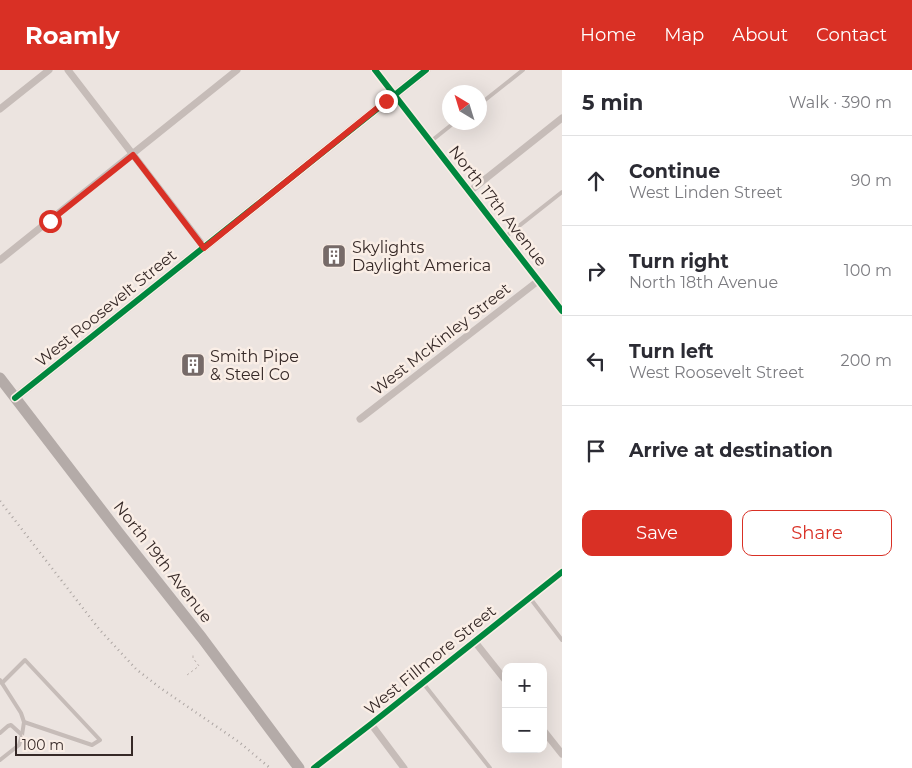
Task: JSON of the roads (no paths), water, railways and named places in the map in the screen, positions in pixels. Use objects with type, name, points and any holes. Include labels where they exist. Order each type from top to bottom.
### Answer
[{"type":"main road","name":"North 19th Avenue","points":[[0,378],[202,638],[299,768]]},
{"type":"street","points":[[0,109],[49,70]]},
{"type":"street","points":[[68,70],[204,248]]},
{"type":"street","points":[[0,260],[237,70]]},
{"type":"street","name":"North 17th Avenue","points":[[375,70],[562,311]]},
{"type":"street","name":"West Roosevelt Street","points":[[15,398],[426,70]]},
{"type":"street","points":[[469,192],[562,118]]},
{"type":"street","name":"West McKinley Street","points":[[360,419],[538,281]]},
{"type":"street","name":"West Fillmore Street","points":[[314,768],[562,572]]},
{"type":"street","points":[[475,642],[502,677]]},
{"type":"street","points":[[371,724],[404,768]]},
{"type":"street","points":[[547,735],[562,754]]},
{"type":"lane","points":[[487,98],[523,70]]},
{"type":"lane","points":[[430,142],[445,130]]},
{"type":"lane","points":[[505,237],[562,192]]},
{"type":"lane","points":[[530,598],[562,640]]},
{"type":"lane","points":[[0,760],[19,745],[24,722],[1,682],[24,660],[100,740],[92,745],[24,722]]},
{"type":"lane","points":[[423,683],[490,768]]},
{"type":"lane","points":[[0,733],[11,725],[22,735]]},
{"type":"railway","points":[[0,501],[99,629],[136,669],[239,742],[270,768]]},
{"type":"place","name":"Skylights Daylight America","points":[[334,256]]},
{"type":"place","name":"Smith Pipe & Steel Co","points":[[193,365]]}]
